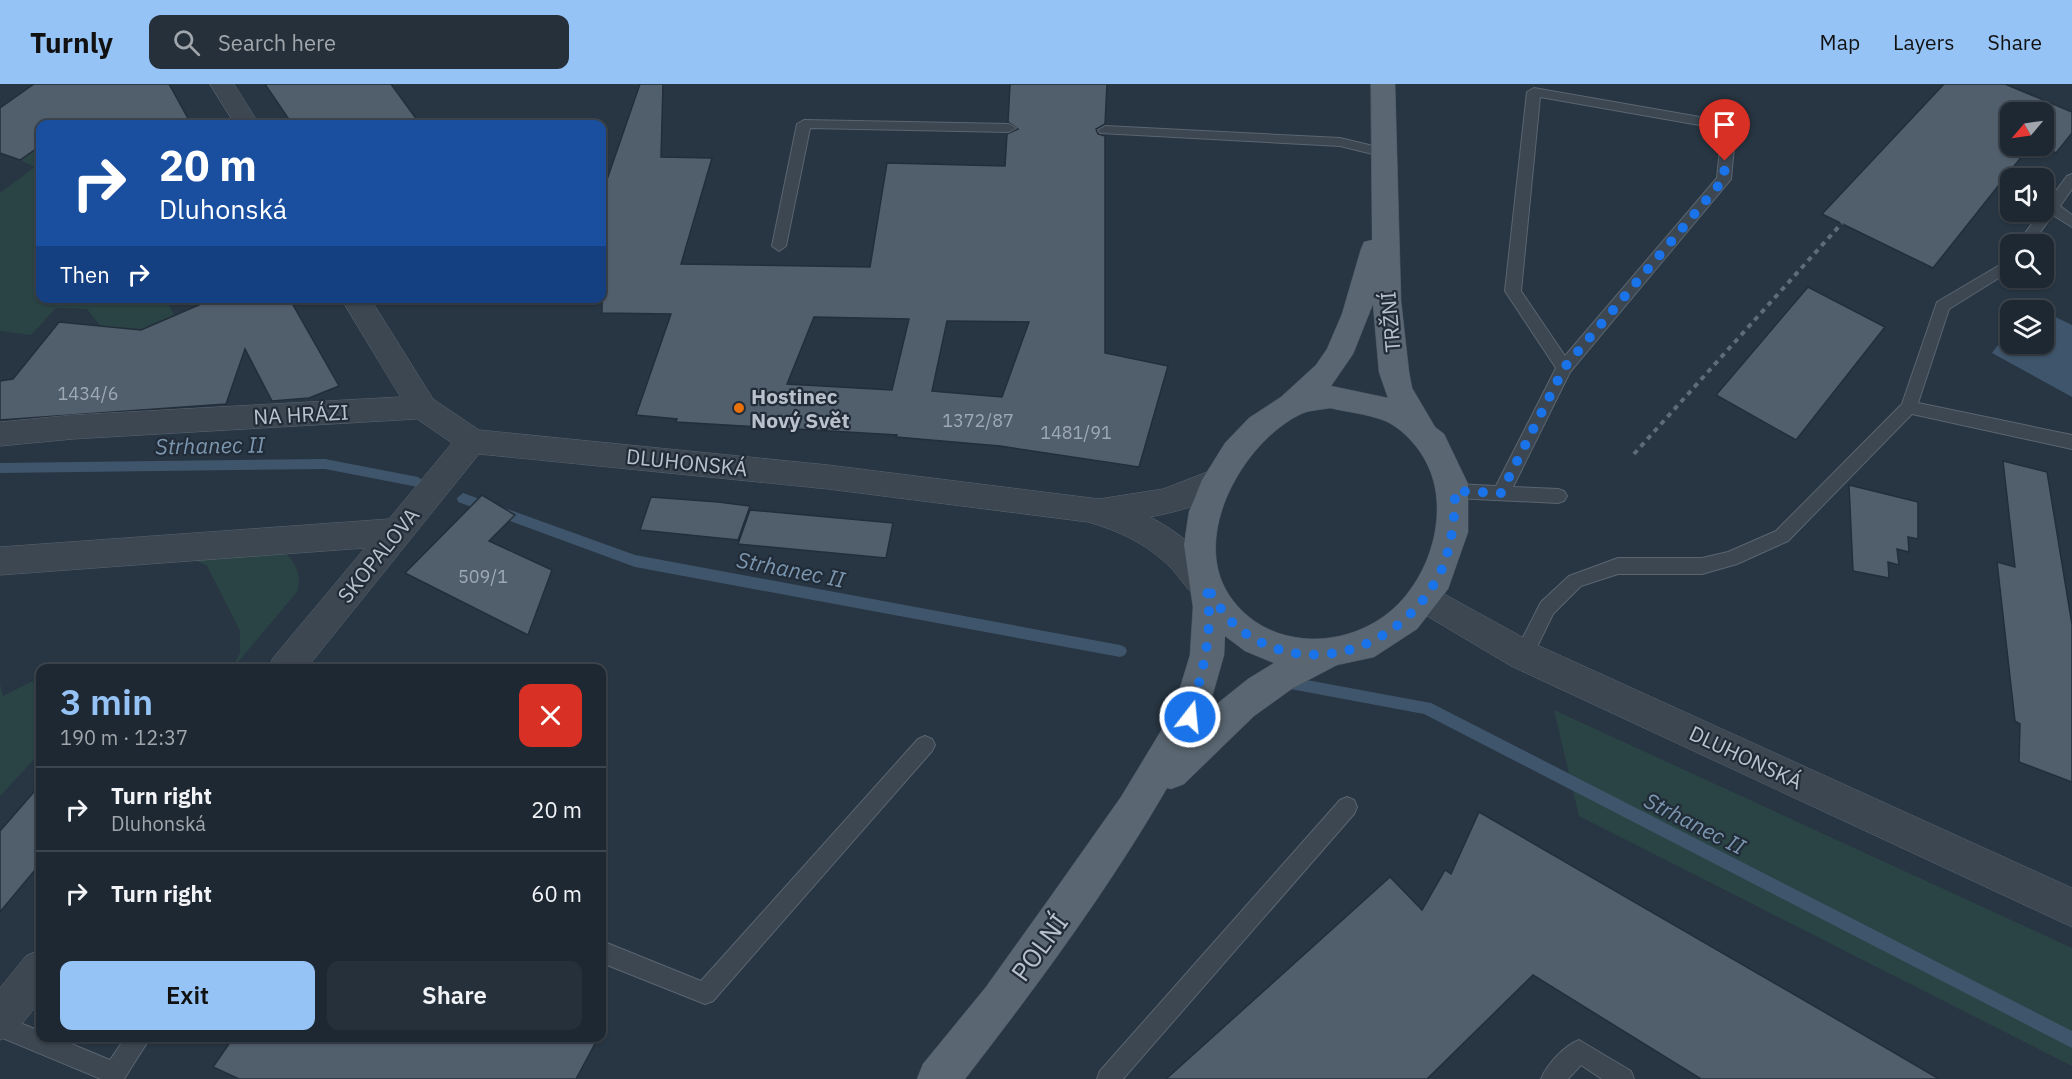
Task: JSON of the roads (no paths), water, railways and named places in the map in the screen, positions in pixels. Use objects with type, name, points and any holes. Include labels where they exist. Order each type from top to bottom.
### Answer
[{"type":"main road","name":"TRŽNÍ","points":[[1383,84],[1387,301],[1394,372],[1398,390],[1407,408],[1425,431]]},
{"type":"main road","name":"TRŽNÍ","points":[[1287,407],[1320,383],[1339,356],[1361,300],[1385,203]]},
{"type":"main road","name":"DLUHONSKÁ","points":[[1354,398],[1379,404],[1404,415],[1425,431],[1445,458],[1455,491],[1455,515],[1450,545],[1440,572],[1424,597],[1387,632],[1347,652],[1327,656],[1298,654],[1279,649],[1241,631],[1220,609],[1206,585],[1202,564],[1201,532],[1207,502],[1215,482],[1228,459],[1245,440],[1266,421],[1287,407],[1318,399],[1354,398]]},
{"type":"main road","name":"POLNÍ","points":[[938,1079],[1006,992],[1134,810],[1190,717],[1207,655],[1210,606],[1206,585]]},
{"type":"main road","name":"POLNÍ","points":[[1134,810],[1210,732],[1260,691],[1300,664],[1327,656]]},
{"type":"street","points":[[222,84],[244,120]]},
{"type":"street","name":"DLUHONSKÁ","points":[[358,303],[422,407],[472,441],[828,477],[1088,510],[1123,518],[1146,529],[1189,562],[1206,585]]},
{"type":"street","name":"NA HRÁZI","points":[[0,434],[73,427],[422,407]]},
{"type":"street","name":"SKOPALOVA","points":[[289,664],[472,441]]},
{"type":"street","name":"DLUHONSKÁ","points":[[1088,510],[1152,506],[1178,499],[1215,482]]},
{"type":"street","points":[[0,561],[396,532]]},
{"type":"street","name":"DLUHONSKÁ","points":[[1424,597],[1523,655],[2072,908]]},
{"type":"street","points":[[0,1020],[36,975]]},
{"type":"lane","points":[[1501,493],[1564,368],[1724,179],[1729,126],[1534,92],[1513,291],[1564,368]]},
{"type":"lane","points":[[779,246],[804,124],[1009,128]]},
{"type":"lane","points":[[1105,130],[1340,142],[1385,153]]},
{"type":"lane","points":[[2054,204],[2072,179]]},
{"type":"lane","points":[[2054,208],[2072,222]]},
{"type":"lane","points":[[2032,234],[2041,222]]},
{"type":"lane","points":[[1523,655],[1546,608],[1575,581],[1585,576],[1618,566],[1702,566],[1731,559],[1782,536],[1909,407],[1942,306],[2000,270]]},
{"type":"lane","points":[[1909,407],[2072,442]]},
{"type":"lane","points":[[1455,491],[1558,496]]},
{"type":"lane","points":[[606,954],[705,993],[925,745]]},
{"type":"lane","points":[[1108,1079],[1347,807]]},
{"type":"lane","points":[[0,1026],[36,1041]]},
{"type":"lane","points":[[39,1042],[114,1073],[136,1042]]},
{"type":"lane","points":[[1552,1079],[1579,1051],[1623,1079]]},
{"type":"water","points":[[2054,316],[2072,325],[2072,397],[1992,353],[2000,342],[2000,354],[2054,354]]},
{"type":"waterway","name":"Strhanec II","points":[[0,468],[325,464],[418,482]]},
{"type":"waterway","name":"Strhanec II","points":[[463,498],[635,561],[1120,651]]},
{"type":"waterway","name":"Strhanec II","points":[[1285,682],[1426,708],[2072,1040]]},
{"type":"railway","points":[[1634,454],[1842,223]]},
{"type":"place","name":"Hostinec Nový Svět","points":[[739,408]]}]
